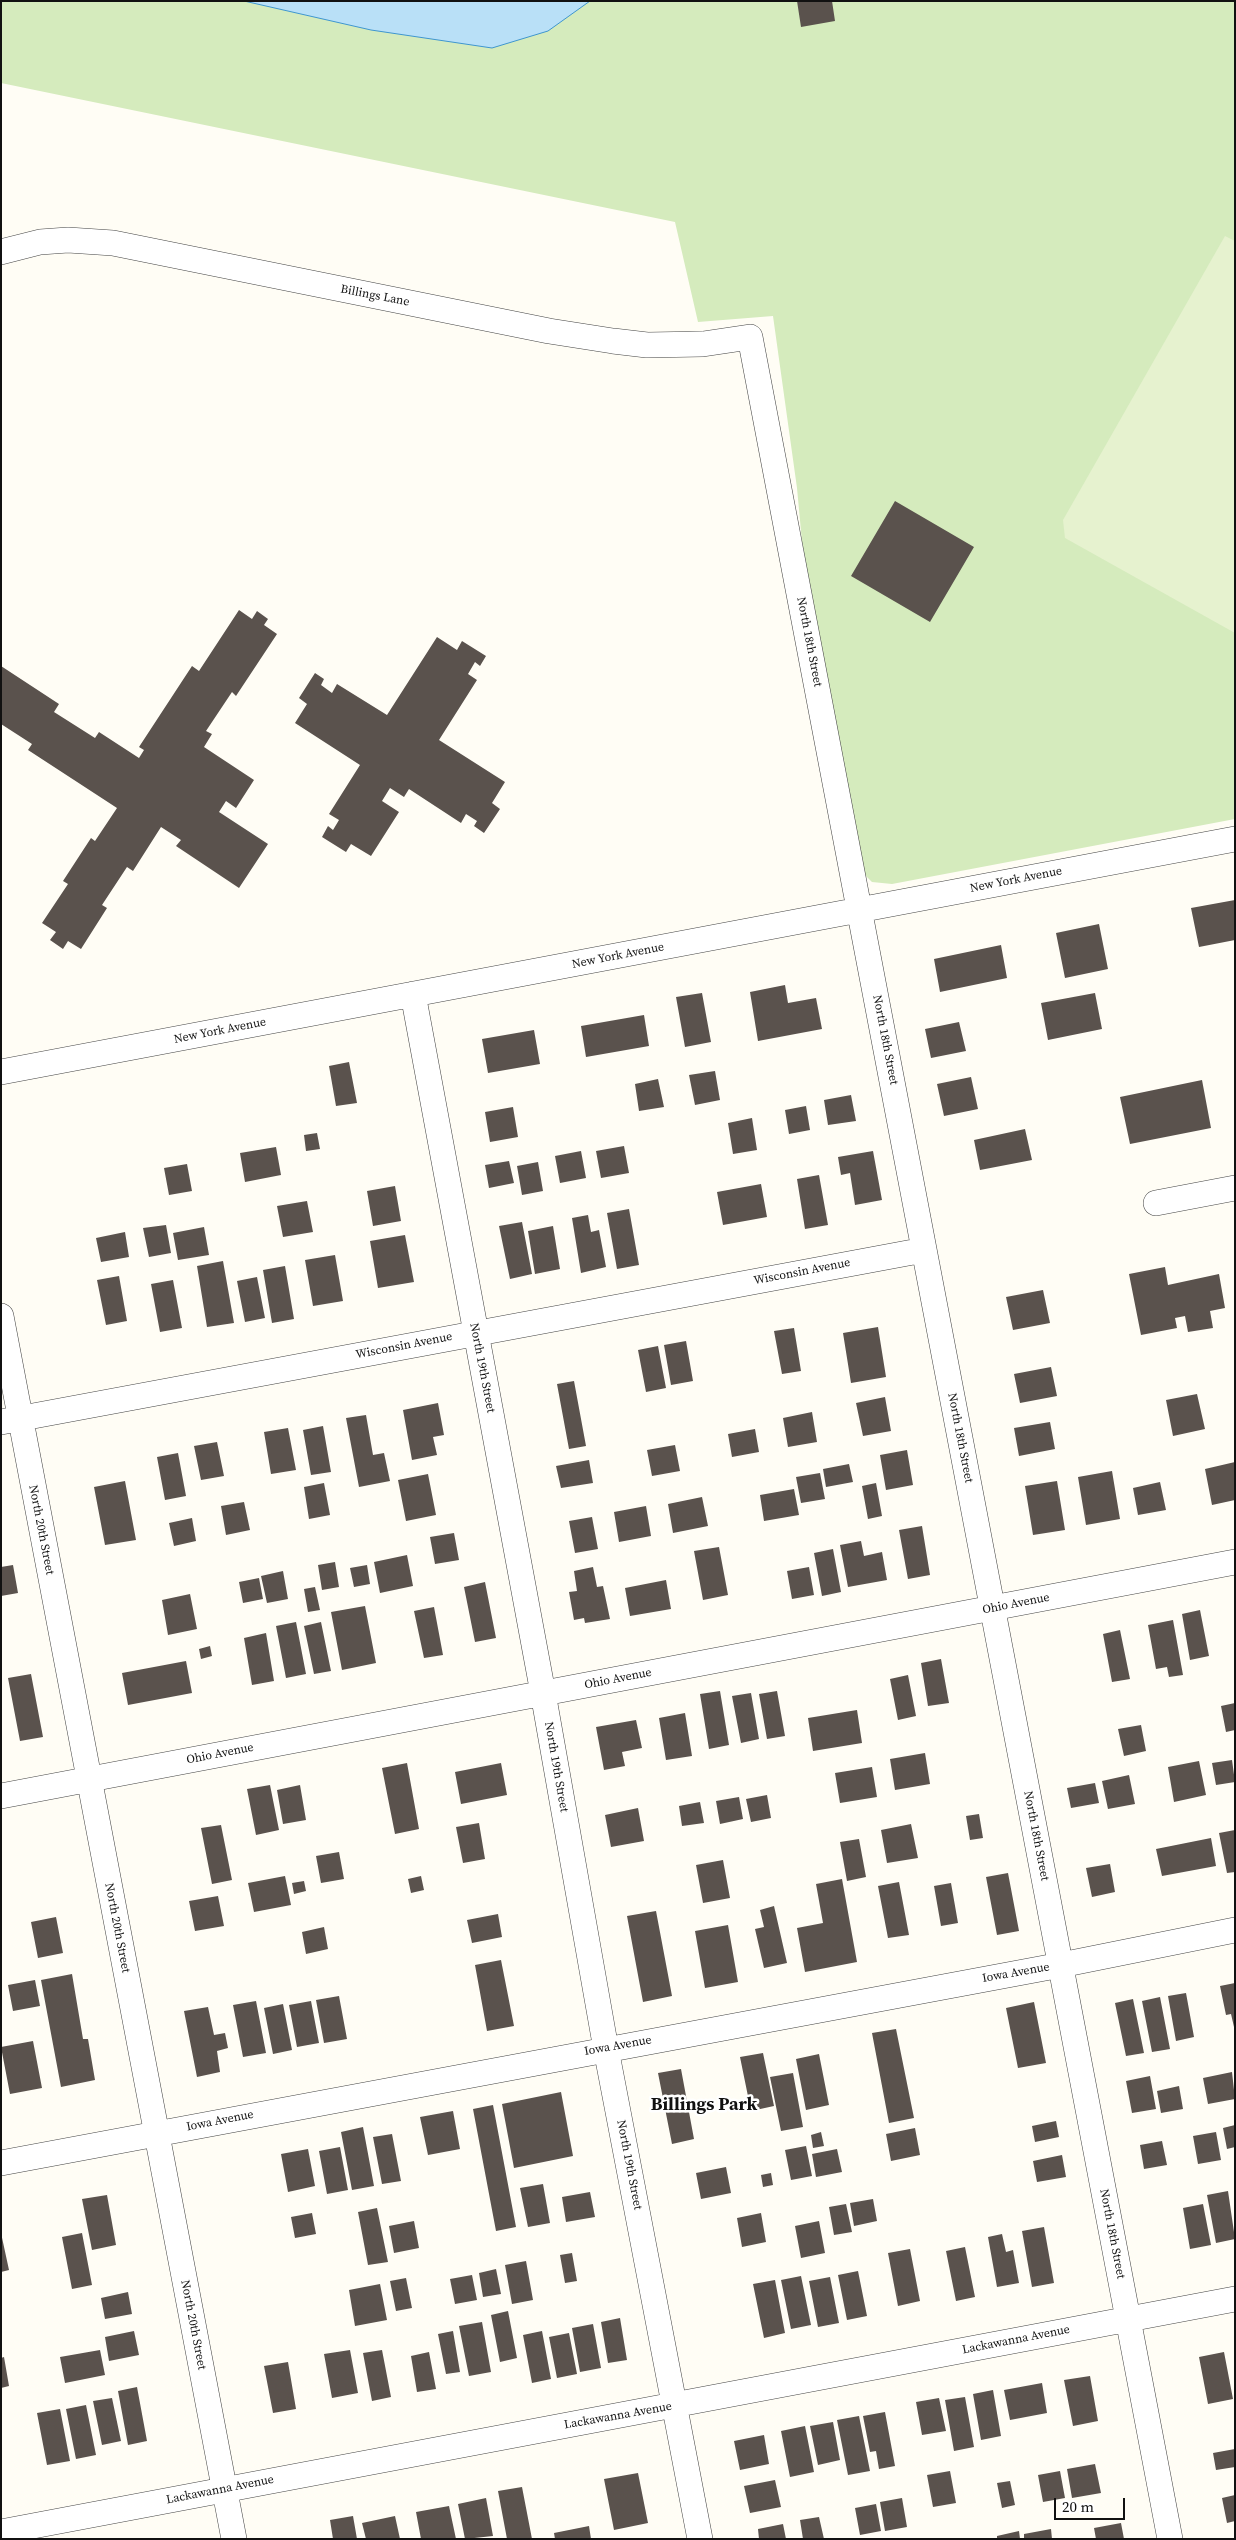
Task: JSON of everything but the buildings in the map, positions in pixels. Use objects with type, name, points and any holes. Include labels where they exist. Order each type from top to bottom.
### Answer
[{"type":"street","name":"Billings Lane","points":[[1,252],[40,242],[68,240],[113,243],[549,330],[613,341],[647,345],[703,344],[750,337]]},
{"type":"street","name":"North 18th Street","points":[[750,337],[1170,2539]]},
{"type":"street","name":"New York Avenue","points":[[1,1072],[1235,838]]},
{"type":"street","name":"North 19th Street","points":[[413,994],[544,1693],[606,2049],[700,2539]]},
{"type":"street","points":[[1156,1204],[1235,1188]]},
{"type":"street","name":"Wisconsin Avenue","points":[[11,1420],[924,1250]]},
{"type":"street","name":"North 20th Street","points":[[1,1316],[11,1420],[88,1779],[234,2539]]},
{"type":"street","name":"Ohio Avenue","points":[[1,1796],[1235,1562]]},
{"type":"street","name":"Iowa Avenue","points":[[1,2163],[1061,1965],[1235,1930]]},
{"type":"street","name":"Lackawanna Avenue","points":[[1,2532],[1235,2299]]},
{"type":"green space","points":[[1,1],[1235,1],[1235,819],[892,884],[872,882],[865,875],[828,693],[802,542],[797,488],[773,316],[698,322],[675,222],[1,83]]},
{"type":"green space","points":[[1225,236],[1235,241],[1235,633],[1065,538],[1063,520]]},
{"type":"water","points":[[244,1],[590,1],[548,31],[492,48],[371,30]]},
{"type":"district","name":"Billings Park","points":[[704,2105]]}]
